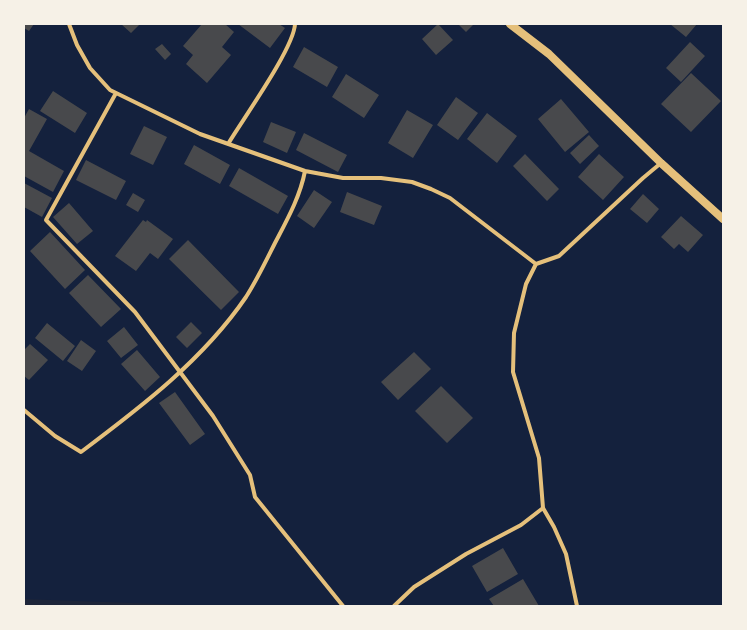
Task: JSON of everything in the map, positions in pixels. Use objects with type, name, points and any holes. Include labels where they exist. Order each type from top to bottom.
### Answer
[{"type":"main road","points":[[510,24],[550,54],[661,163],[723,219]]},
{"type":"street","points":[[68,24],[77,45],[90,68],[110,90],[200,134],[305,171],[343,178],[381,178],[412,182],[431,189],[450,198],[536,264]]},
{"type":"street","points":[[228,144],[281,59],[295,30],[295,24]]},
{"type":"street","points":[[116,93],[46,220],[135,312],[213,416],[250,475],[255,497],[343,606]]},
{"type":"street","points":[[577,606],[566,554],[554,526],[543,508],[539,458],[513,372],[514,333],[526,284],[536,264],[559,256],[661,163]]},
{"type":"street","points":[[24,410],[56,436],[80,452],[181,373],[227,322],[246,296],[288,218],[302,186],[305,171]]},
{"type":"street","points":[[394,606],[414,587],[466,554],[521,526],[543,508]]},
{"type":"shaded area","points":[[24,599],[186,605],[187,606],[24,606]]},
{"type":"building","points":[[24,24],[34,24],[29,31],[24,28]]},
{"type":"building","points":[[121,24],[140,24],[131,33]]},
{"type":"building","points":[[202,24],[225,24],[234,32],[222,47],[231,55],[207,83],[186,64],[193,55],[183,46]]},
{"type":"building","points":[[238,24],[279,24],[285,28],[270,48]]},
{"type":"building","points":[[438,24],[453,40],[436,55],[422,39]]},
{"type":"building","points":[[458,24],[474,24],[466,32]]},
{"type":"building","points":[[670,24],[697,24],[686,37]]},
{"type":"building","points":[[690,42],[705,56],[681,82],[666,68]]},
{"type":"building","points":[[162,44],[171,54],[165,60],[155,49]]},
{"type":"building","points":[[304,47],[338,67],[327,87],[293,67]]},
{"type":"building","points":[[691,73],[721,101],[691,132],[661,104]]},
{"type":"building","points":[[346,74],[379,95],[364,118],[332,97]]},
{"type":"building","points":[[53,91],[87,113],[75,133],[40,111]]},
{"type":"building","points":[[456,97],[478,113],[458,140],[437,125]]},
{"type":"building","points":[[561,99],[589,132],[565,152],[538,119]]},
{"type":"building","points":[[29,109],[47,119],[29,151],[64,171],[53,192],[24,176],[24,118]]},
{"type":"building","points":[[407,110],[433,125],[413,158],[388,143]]},
{"type":"building","points":[[487,113],[517,136],[497,163],[467,139]]},
{"type":"building","points":[[271,122],[296,132],[287,153],[263,142]]},
{"type":"building","points":[[144,126],[167,137],[153,165],[130,154]]},
{"type":"building","points":[[304,133],[347,155],[338,172],[296,150]]},
{"type":"building","points":[[589,135],[599,146],[580,164],[570,153]]},
{"type":"building","points":[[194,145],[230,165],[220,184],[184,164]]},
{"type":"building","points":[[525,154],[559,189],[547,201],[513,166]]},
{"type":"building","points":[[599,154],[624,177],[603,200],[578,177]]},
{"type":"building","points":[[86,160],[126,181],[116,200],[76,180]]},
{"type":"building","points":[[239,168],[288,196],[278,214],[229,186]]},
{"type":"building","points":[[24,183],[52,198],[42,217],[24,207]]},
{"type":"building","points":[[314,190],[332,202],[314,228],[297,216]]},
{"type":"building","points":[[347,192],[382,206],[374,225],[340,212]]},
{"type":"building","points":[[133,193],[145,200],[138,212],[126,205]]},
{"type":"building","points":[[643,194],[659,209],[647,223],[630,209]]},
{"type":"building","points":[[69,203],[93,231],[77,244],[53,217]]},
{"type":"building","points":[[681,216],[703,235],[688,252],[679,244],[674,249],[661,237]]},
{"type":"building","points":[[143,220],[146,222],[147,220],[173,239],[158,259],[150,253],[136,271],[115,256]]},
{"type":"building","points":[[50,232],[85,270],[65,289],[30,251]]},
{"type":"building","points":[[188,240],[239,292],[221,310],[169,259]]},
{"type":"building","points":[[88,275],[121,309],[101,327],[69,293]]},
{"type":"building","points":[[191,322],[202,333],[187,348],[176,337]]},
{"type":"building","points":[[47,323],[75,346],[63,361],[35,338]]},
{"type":"building","points":[[124,327],[138,345],[121,358],[107,341]]},
{"type":"building","points":[[81,340],[96,351],[82,371],[67,361]]},
{"type":"building","points":[[30,344],[48,360],[29,380],[24,376],[24,350]]},
{"type":"building","points":[[137,350],[160,377],[145,391],[121,364]]},
{"type":"building","points":[[414,352],[431,369],[398,400],[381,382]]},
{"type":"building","points":[[441,386],[473,418],[447,443],[415,411]]},
{"type":"building","points":[[175,392],[205,434],[190,445],[159,403]]},
{"type":"building","points":[[503,548],[518,574],[487,592],[472,566]]},
{"type":"building","points":[[523,579],[539,606],[494,606],[489,599]]}]
